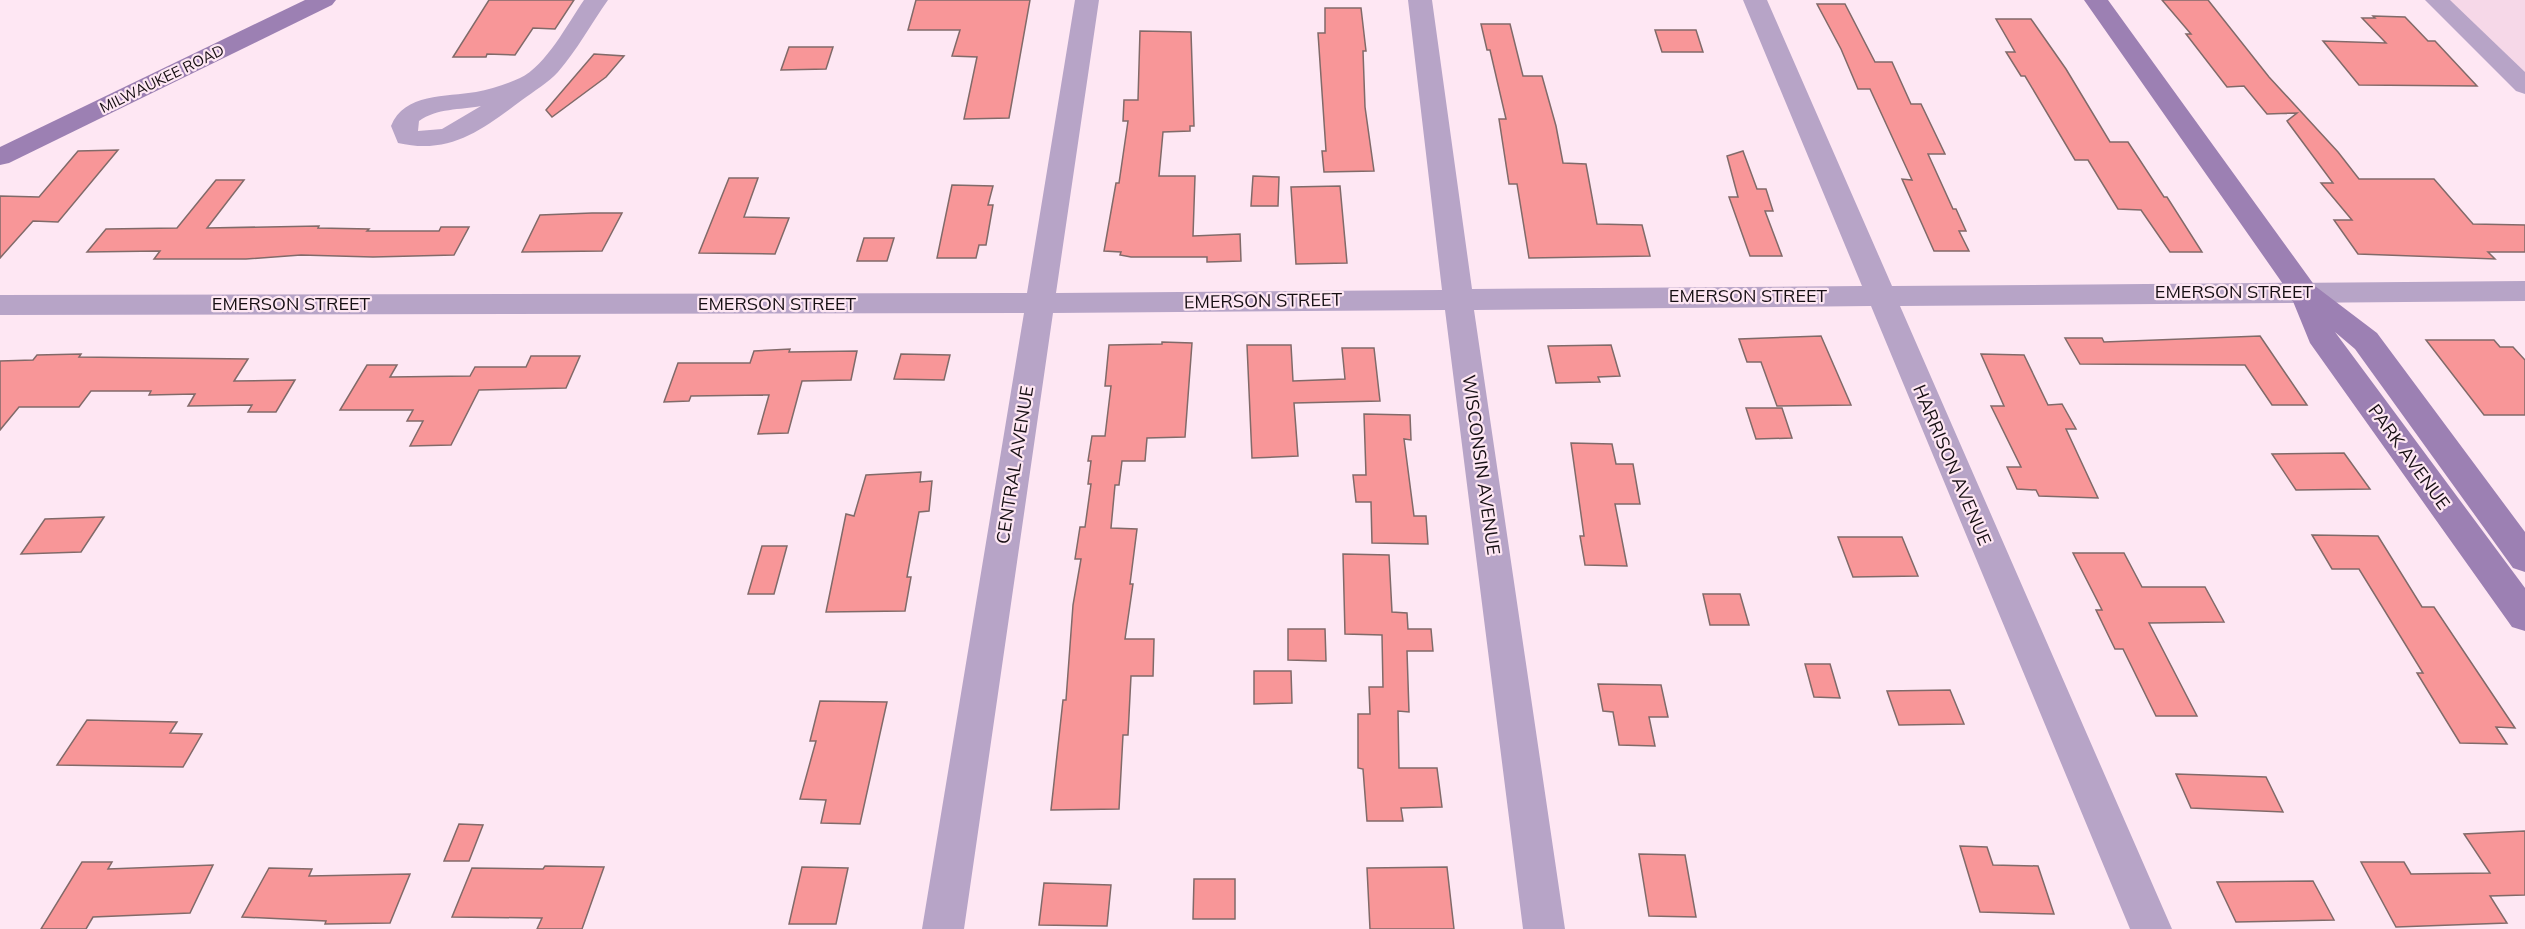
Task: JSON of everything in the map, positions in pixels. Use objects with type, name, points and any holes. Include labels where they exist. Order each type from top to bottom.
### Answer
[{"type":"street","name":"MILWAUKEE ROAD","points":[[0,157],[324,0]]},
{"type":"street","points":[[527,84],[544,72],[596,0]]},
{"type":"street","name":"CENTRAL AVENUE","points":[[943,929],[1087,0]]},
{"type":"street","name":"WISCONSIN AVENUE","points":[[1420,0],[1544,929]]},
{"type":"street","name":"HARRISON AVENUE","points":[[1755,0],[2151,929]]},
{"type":"street","name":"PARK AVENUE","points":[[2096,0],[2304,292],[2321,336],[2525,616]]},
{"type":"street","points":[[2437,0],[2525,86]]},
{"type":"street","name":"EMERSON STREET","points":[[0,305],[1040,303],[2525,291]]},
{"type":"street","name":"PARK AVENUE","points":[[2304,292],[2366,341],[2525,558]]},
{"type":"shaded area","points":[[2450,0],[2525,0],[2525,72]]},
{"type":"building","points":[[489,0],[574,0],[555,29],[533,28],[515,55],[487,54],[486,57],[453,57]]},
{"type":"building","points":[[916,0],[1030,0],[1009,118],[964,119],[977,57],[952,56],[960,30],[908,30]]},
{"type":"building","points":[[2162,0],[2208,0],[2269,77],[2338,152],[2359,179],[2434,179],[2473,224],[2525,225],[2525,252],[2488,252],[2495,259],[2358,254],[2334,220],[2352,220],[2321,183],[2333,183],[2287,121],[2297,113],[2267,114],[2244,86],[2227,87],[2186,34],[2191,34]]},
{"type":"building","points":[[1817,4],[1845,4],[1875,62],[1892,62],[1911,104],[1921,104],[1945,154],[1928,154],[1953,209],[1956,209],[1966,231],[1959,231],[1969,251],[1934,251],[1902,179],[1912,180],[1870,89],[1858,89],[1841,49]]},
{"type":"building","points":[[1325,8],[1361,8],[1366,51],[1363,51],[1365,107],[1374,171],[1324,172],[1322,151],[1326,151],[1318,33],[1325,33]]},
{"type":"building","points":[[2373,16],[2405,17],[2428,41],[2435,41],[2477,86],[2359,85],[2323,41],[2386,43],[2362,18],[2375,18]]},
{"type":"building","points":[[1996,19],[2031,19],[2066,69],[2110,142],[2128,142],[2202,252],[2170,252],[2141,210],[2118,209],[2088,160],[2075,160],[2025,76],[2021,76],[2006,52],[2015,52]]},
{"type":"building","points":[[1481,24],[1510,24],[1523,76],[1542,76],[1556,126],[1563,163],[1586,164],[1597,224],[1642,225],[1650,256],[1529,258],[1517,184],[1509,184],[1499,119],[1506,119],[1490,50],[1487,50]]},
{"type":"building","points":[[1655,30],[1696,30],[1703,52],[1662,52]]},
{"type":"building","points":[[1140,31],[1191,32],[1194,126],[1190,126],[1190,131],[1163,132],[1159,176],[1195,176],[1193,236],[1240,234],[1241,261],[1207,262],[1207,257],[1131,257],[1120,255],[1121,252],[1104,251],[1116,183],[1119,183],[1128,121],[1123,121],[1124,100],[1138,100]]},
{"type":"building","points":[[789,47],[833,47],[826,69],[781,70]]},
{"type":"building","points":[[594,54],[624,56],[606,77],[552,117],[546,110]]},
{"type":"building","points":[[118,150],[58,222],[33,221],[0,258],[0,196],[39,197],[78,151]]},
{"type":"building","points":[[1743,151],[1757,189],[1766,189],[1773,211],[1765,211],[1782,256],[1750,256],[1729,197],[1738,197],[1727,156]]},
{"type":"building","points":[[1253,176],[1279,177],[1278,206],[1251,206]]},
{"type":"building","points":[[729,178],[758,178],[744,217],[789,218],[775,254],[699,253]]},
{"type":"building","points":[[216,180],[244,180],[207,228],[319,226],[318,228],[369,229],[367,231],[439,231],[441,227],[469,227],[454,255],[373,257],[301,255],[246,259],[154,259],[160,251],[87,252],[106,229],[177,228]]},
{"type":"building","points":[[952,185],[993,186],[988,205],[993,205],[986,245],[979,245],[976,258],[937,258]]},
{"type":"building","points":[[1340,186],[1347,263],[1296,264],[1291,187]]},
{"type":"building","points":[[622,213],[602,251],[522,252],[540,215]]},
{"type":"building","points":[[864,238],[894,238],[887,261],[857,261]]},
{"type":"building","points":[[1821,336],[1851,405],[1777,406],[1761,362],[1747,362],[1739,339]]},
{"type":"building","points":[[2260,336],[2307,405],[2272,405],[2245,365],[2080,364],[2065,338],[2102,338],[2104,342]]},
{"type":"building","points":[[2426,340],[2494,340],[2500,347],[2513,347],[2525,360],[2525,415],[2484,415]]},
{"type":"building","points":[[1162,342],[1192,343],[1185,437],[1147,438],[1145,461],[1122,461],[1119,485],[1115,485],[1111,528],[1137,529],[1130,584],[1133,584],[1125,639],[1154,639],[1153,676],[1131,676],[1128,735],[1123,735],[1119,809],[1051,810],[1063,700],[1066,700],[1073,605],[1081,559],[1075,559],[1080,527],[1085,527],[1091,484],[1088,484],[1091,461],[1088,461],[1092,436],[1105,436],[1111,386],[1105,386],[1109,345],[1162,344]]},
{"type":"building","points":[[1247,345],[1291,345],[1293,381],[1345,379],[1342,348],[1374,348],[1380,401],[1294,403],[1298,456],[1252,458]]},
{"type":"building","points":[[1611,345],[1620,376],[1598,377],[1600,382],[1556,383],[1548,346]]},
{"type":"building","points":[[790,349],[789,352],[857,351],[851,380],[802,381],[788,433],[758,434],[769,395],[691,396],[689,401],[664,402],[678,363],[750,363],[754,351]]},
{"type":"building","points":[[81,354],[79,357],[248,359],[234,381],[295,380],[276,412],[248,412],[252,405],[188,406],[195,394],[149,395],[151,391],[91,391],[79,407],[19,407],[0,430],[0,361],[33,360],[37,355]]},
{"type":"building","points":[[901,354],[950,355],[944,380],[894,379]]},
{"type":"building","points":[[1981,354],[2024,355],[2048,405],[2062,404],[2076,429],[2066,429],[2098,498],[2039,496],[2036,490],[2017,489],[2007,467],[2021,467],[1991,406],[2004,406]]},
{"type":"building","points":[[531,356],[580,356],[566,388],[479,390],[451,445],[410,446],[423,421],[407,421],[413,410],[340,410],[367,365],[397,365],[390,377],[470,376],[475,367],[526,367]]},
{"type":"building","points":[[1746,408],[1782,408],[1792,438],[1756,439]]},
{"type":"building","points":[[1364,414],[1410,415],[1411,440],[1404,439],[1414,516],[1426,516],[1428,544],[1372,543],[1371,502],[1356,502],[1353,475],[1366,475]]},
{"type":"building","points":[[1571,443],[1612,444],[1616,464],[1633,464],[1640,504],[1615,504],[1627,566],[1585,565],[1580,536],[1584,536]]},
{"type":"building","points":[[2344,453],[2370,489],[2296,490],[2272,454]]},
{"type":"building","points":[[921,472],[920,482],[932,481],[929,511],[919,512],[907,577],[911,577],[905,611],[826,612],[846,514],[854,516],[866,475]]},
{"type":"building","points":[[104,517],[81,552],[21,554],[45,519]]},
{"type":"building","points":[[2312,535],[2378,536],[2422,607],[2434,607],[2515,728],[2496,727],[2507,744],[2460,743],[2417,673],[2423,673],[2359,569],[2332,569]]},
{"type":"building","points":[[1838,537],[1902,537],[1918,576],[1853,577]]},
{"type":"building","points":[[762,546],[787,546],[774,594],[748,594]]},
{"type":"building","points":[[2073,553],[2124,553],[2142,587],[2205,587],[2224,622],[2149,623],[2197,716],[2156,716],[2123,649],[2115,649],[2096,610],[2102,610]]},
{"type":"building","points":[[1343,554],[1389,555],[1392,612],[1407,613],[1408,629],[1431,629],[1433,651],[1407,651],[1409,712],[1398,711],[1399,768],[1437,768],[1442,807],[1401,808],[1403,821],[1367,821],[1363,769],[1358,768],[1358,714],[1370,714],[1369,687],[1383,687],[1382,635],[1345,634]]},
{"type":"building","points":[[1703,594],[1740,594],[1749,625],[1710,625]]},
{"type":"building","points":[[1288,629],[1325,629],[1326,661],[1288,660]]},
{"type":"building","points":[[1805,664],[1830,664],[1840,698],[1814,697]]},
{"type":"building","points":[[1254,671],[1291,671],[1292,703],[1254,704]]},
{"type":"building","points":[[1598,684],[1661,685],[1668,717],[1649,717],[1655,746],[1619,745],[1613,712],[1603,711]]},
{"type":"building","points":[[1950,690],[1964,724],[1899,725],[1887,691]]},
{"type":"building","points":[[820,701],[887,702],[860,824],[821,823],[826,800],[800,799],[816,741],[810,741]]},
{"type":"building","points":[[87,720],[177,722],[170,733],[202,734],[183,767],[57,765]]},
{"type":"building","points":[[2176,774],[2266,777],[2283,812],[2191,808]]},
{"type":"building","points":[[459,824],[483,825],[469,861],[444,861]]},
{"type":"building","points":[[2525,831],[2525,895],[2490,896],[2507,923],[2396,927],[2361,862],[2404,862],[2411,874],[2490,873],[2464,834]]},
{"type":"building","points":[[1960,846],[1987,847],[1993,865],[2038,866],[2054,914],[1980,912]]},
{"type":"building","points":[[1639,854],[1685,855],[1696,917],[1649,916]]},
{"type":"building","points":[[82,862],[112,862],[108,869],[213,865],[190,913],[93,917],[86,929],[41,929]]},
{"type":"building","points":[[545,866],[604,867],[582,929],[537,929],[542,918],[452,917],[472,868],[543,869]]},
{"type":"building","points":[[802,867],[848,868],[836,924],[789,924]]},
{"type":"building","points":[[1447,867],[1454,929],[1370,929],[1367,868]]},
{"type":"building","points":[[269,868],[312,869],[309,876],[410,874],[390,923],[325,924],[326,921],[242,917]]},
{"type":"building","points":[[1194,879],[1235,879],[1235,919],[1193,919]]},
{"type":"building","points":[[2313,881],[2334,920],[2236,922],[2217,882]]},
{"type":"building","points":[[1044,883],[1111,885],[1107,926],[1039,925]]}]
